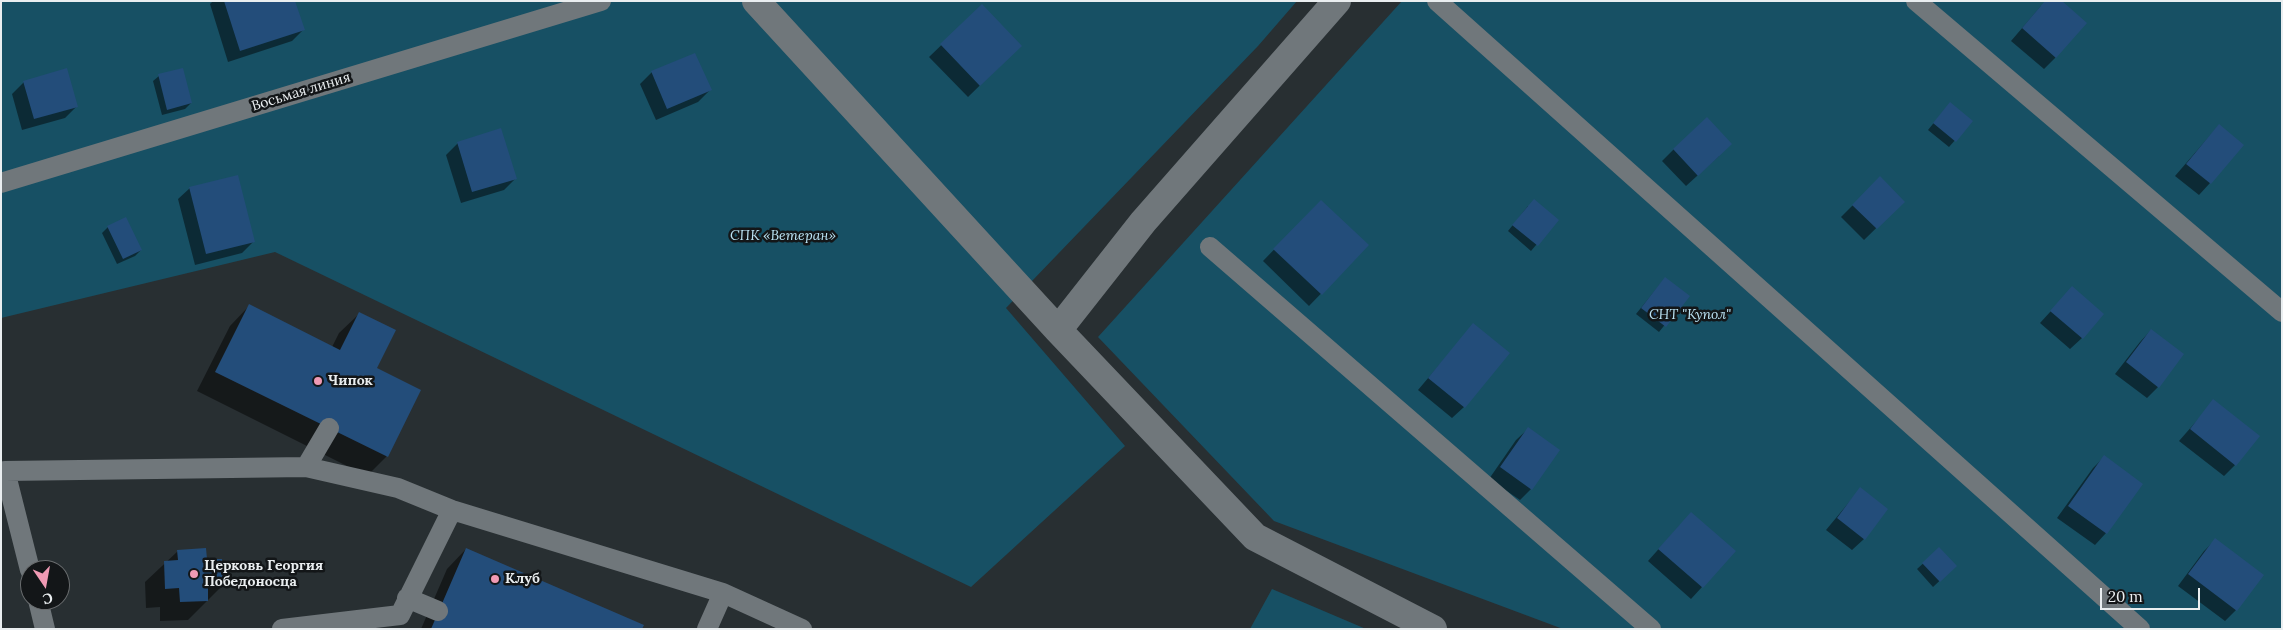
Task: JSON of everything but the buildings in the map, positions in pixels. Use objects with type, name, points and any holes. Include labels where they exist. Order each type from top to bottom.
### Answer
[{"type":"street","points":[[756,1],[1058,330],[1255,537],[1434,629]]},
{"type":"street","points":[[1058,330],[1143,222],[1337,1]]},
{"type":"lane","name":"Восьмая линия","points":[[1,183],[601,1]]},
{"type":"lane","points":[[1437,1],[2140,629]]},
{"type":"lane","points":[[1916,1],[2282,312]]},
{"type":"lane","points":[[1210,247],[1651,629]]},
{"type":"lane","points":[[306,467],[329,428]]},
{"type":"lane","points":[[27,560],[3,471],[306,467],[398,488],[452,510],[723,593],[802,629]]},
{"type":"lane","points":[[282,629],[400,615],[452,510]]},
{"type":"lane","points":[[707,629],[723,593]]},
{"type":"lane","points":[[408,598],[438,611]]},
{"type":"lane","points":[[40,610],[45,629]]},
{"type":"green space","name":"СПК «Ветеран»","points":[[1,1],[1297,1],[1258,46],[1006,308],[1125,446],[971,587],[275,252],[1,318]]},
{"type":"green space","name":"СНТ \"Купол\"","points":[[1402,1],[2282,1],[2282,629],[1563,629],[1274,521],[1098,337]]},
{"type":"green space","points":[[1272,589],[1366,629],[1250,629]]},
{"type":"place","name":"Чипок","points":[[318,381]]},
{"type":"place","name":"Церковь Георгия Победоносца","points":[[194,574]]},
{"type":"place","name":"Клуб","points":[[495,579]]}]
